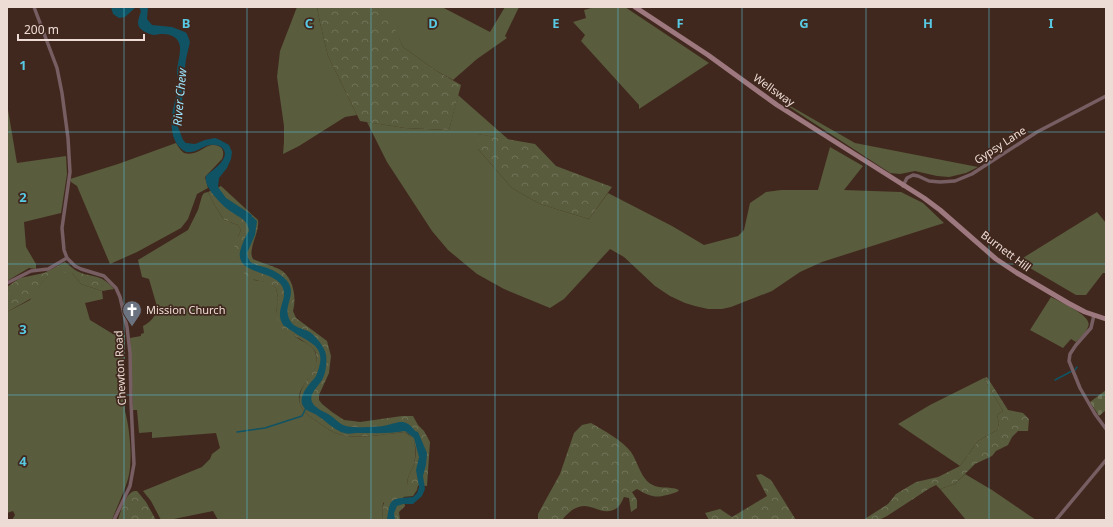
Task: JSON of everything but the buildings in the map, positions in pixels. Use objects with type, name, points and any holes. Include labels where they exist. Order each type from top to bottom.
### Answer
[{"type":"main road","name":"Wellsway","points":[[635,7],[708,56],[777,106],[904,186]]},
{"type":"main road","name":"Burnett Hill","points":[[904,186],[940,210],[1007,267],[1068,303],[1106,319]]},
{"type":"street","points":[[7,283],[31,271],[48,269],[67,258],[63,242],[62,228],[70,172],[68,138],[57,68],[34,7]]},
{"type":"street","name":"Gypsy Lane","points":[[904,186],[907,178],[913,175],[929,181],[940,182],[955,181],[972,174],[1037,132],[1106,96]]},
{"type":"street","name":"Chewton Road","points":[[67,258],[75,266],[100,274],[109,280],[120,295],[127,326],[130,353],[134,464],[130,486],[114,520]]},
{"type":"street","points":[[1094,315],[1091,328],[1070,354],[1069,361],[1080,388],[1095,414],[1106,429]]},
{"type":"street","points":[[1056,520],[1106,460]]},
{"type":"green space","points":[[297,7],[317,7],[328,56],[357,115],[345,117],[299,146],[283,154],[284,126],[277,77],[280,51]]},
{"type":"green space","points":[[317,7],[386,8],[403,47],[435,70],[461,85],[449,130],[405,128],[360,121],[328,56]]},
{"type":"green space","points":[[384,7],[442,7],[490,32],[505,7],[519,7],[505,36],[507,38],[477,59],[453,80],[435,70],[403,47]]},
{"type":"green space","points":[[595,7],[625,7],[709,63],[639,109],[639,105],[581,41],[585,35],[573,22],[586,18],[584,10]]},
{"type":"green space","points":[[458,95],[509,140],[478,134],[478,149],[512,188],[540,204],[589,219],[608,193],[672,226],[704,245],[738,236],[744,230],[750,203],[766,192],[781,190],[818,190],[830,147],[863,166],[844,190],[901,192],[923,203],[944,223],[822,262],[800,272],[772,291],[722,309],[708,309],[695,306],[670,296],[655,286],[624,257],[610,249],[564,299],[550,308],[504,289],[477,274],[448,250],[432,231],[387,162],[367,122],[405,128],[449,130]]},
{"type":"green space","points":[[771,95],[855,143],[978,167],[966,173],[949,177],[915,171],[900,174],[890,173]]},
{"type":"green space","points":[[7,104],[17,163],[66,156],[67,174],[61,213],[24,222],[26,247],[36,264],[36,269],[29,268],[7,281]]},
{"type":"green space","points":[[478,134],[535,144],[556,166],[612,187],[589,219],[540,204],[512,188],[478,149]]},
{"type":"green space","points":[[176,143],[186,154],[196,153],[213,145],[217,145],[222,149],[222,159],[205,177],[208,188],[197,194],[188,219],[181,228],[137,252],[110,264],[77,186],[71,182],[70,179],[118,164]]},
{"type":"green space","points":[[221,186],[258,220],[257,230],[252,246],[253,259],[284,272],[293,287],[293,311],[296,318],[327,341],[331,356],[329,373],[319,395],[319,400],[332,412],[344,420],[360,422],[402,416],[413,416],[430,442],[427,486],[408,485],[408,477],[414,464],[416,450],[412,438],[405,432],[371,436],[345,436],[328,429],[304,411],[300,405],[299,399],[302,389],[316,364],[315,351],[313,348],[280,327],[276,314],[278,298],[276,288],[268,283],[250,278],[239,265],[235,253],[234,241],[238,237],[241,230],[238,225],[224,220],[208,192]]},
{"type":"green space","points":[[208,192],[224,220],[238,225],[241,230],[238,237],[254,280],[268,282],[276,288],[278,298],[276,314],[293,334],[314,349],[316,365],[299,396],[301,406],[309,416],[331,431],[346,436],[362,437],[405,432],[413,438],[415,458],[413,467],[408,477],[408,485],[418,485],[417,490],[413,496],[403,497],[403,495],[383,503],[382,520],[218,520],[213,511],[169,520],[161,520],[151,501],[143,491],[202,467],[210,459],[212,454],[220,448],[216,433],[152,438],[152,432],[139,433],[137,410],[133,410],[130,338],[141,336],[141,334],[144,333],[143,326],[152,319],[158,310],[149,279],[142,277],[138,260],[188,230],[198,210],[202,196],[204,193]]},
{"type":"green space","points":[[1097,212],[1106,223],[1106,273],[1103,273],[1086,295],[1076,295],[1018,261]]},
{"type":"green space","points":[[65,262],[81,273],[104,280],[114,289],[102,291],[81,284],[72,273],[56,273],[45,279],[38,289],[39,294],[7,312],[7,287],[20,278],[44,273]]},
{"type":"green space","points":[[52,273],[72,273],[81,284],[102,291],[103,299],[85,303],[90,320],[113,334],[125,335],[125,411],[131,455],[130,472],[112,520],[12,520],[15,515],[13,511],[7,513],[7,312],[30,300],[44,279]]},
{"type":"green space","points":[[1051,297],[1081,314],[1089,323],[1087,329],[1076,342],[1071,339],[1063,348],[1030,330]]},
{"type":"green space","points":[[987,377],[1008,410],[1023,413],[1029,419],[1028,431],[1018,431],[1012,437],[1008,445],[996,451],[992,456],[975,464],[955,484],[940,489],[936,485],[879,520],[863,520],[888,504],[896,494],[916,482],[938,477],[960,466],[978,441],[997,430],[999,423],[997,415],[1003,411],[984,378]]},
{"type":"green space","points":[[984,378],[1003,411],[997,415],[999,423],[997,430],[978,441],[960,466],[898,424],[930,405]]},
{"type":"green space","points":[[1106,390],[1106,410],[1099,416],[1090,402]]},
{"type":"green space","points":[[591,423],[612,436],[631,452],[642,475],[647,481],[655,486],[679,490],[671,494],[652,496],[637,489],[632,492],[637,500],[637,508],[631,512],[629,498],[624,497],[617,508],[610,511],[585,506],[578,507],[571,511],[562,520],[538,520],[538,514],[560,474],[574,433],[582,425]]},
{"type":"green space","points":[[761,474],[771,480],[796,520],[709,520],[705,513],[720,509],[732,517],[767,496],[756,475]]},
{"type":"green space","points":[[965,474],[992,490],[1036,520],[966,520],[940,489],[955,484]]},
{"type":"green space","points":[[134,491],[137,491],[146,502],[156,520],[118,520],[125,500]]},
{"type":"green space","points":[[396,493],[403,495],[405,506],[399,512],[400,520],[382,520],[385,500]]},
{"type":"water","points":[[111,7],[136,7],[125,17],[119,18],[113,14]]},
{"type":"water","name":"River Chew","points":[[139,7],[148,7],[147,19],[152,25],[172,27],[187,34],[190,42],[186,59],[184,76],[185,87],[179,113],[178,127],[183,140],[186,143],[195,144],[215,138],[229,145],[232,152],[231,159],[227,168],[219,178],[218,187],[226,198],[252,215],[252,217],[257,221],[255,235],[247,253],[249,260],[251,263],[273,270],[289,283],[291,293],[287,312],[288,317],[292,324],[296,327],[308,331],[314,335],[322,345],[326,355],[325,373],[322,381],[312,396],[311,399],[313,404],[340,423],[349,427],[375,427],[404,422],[418,432],[427,453],[423,476],[425,489],[422,496],[413,504],[403,504],[397,506],[394,513],[395,520],[387,520],[391,503],[396,499],[413,497],[417,493],[419,487],[416,470],[419,457],[414,438],[405,431],[387,433],[344,433],[335,429],[303,406],[302,401],[304,392],[315,378],[318,371],[320,353],[315,346],[283,325],[280,316],[284,297],[284,290],[282,286],[271,277],[255,271],[242,263],[240,257],[241,248],[249,231],[247,224],[218,200],[207,185],[206,180],[206,176],[222,161],[225,153],[224,150],[218,146],[210,145],[194,151],[186,152],[176,143],[172,131],[172,118],[174,103],[179,87],[177,67],[180,53],[179,42],[177,39],[168,34],[154,35],[141,30],[138,25],[141,11]]},
{"type":"waterway","points":[[1055,380],[1072,371]]},
{"type":"waterway","points":[[237,432],[265,428],[302,416],[306,408]]},
{"type":"place","name":"Mission Church","points":[[132,327]]}]
